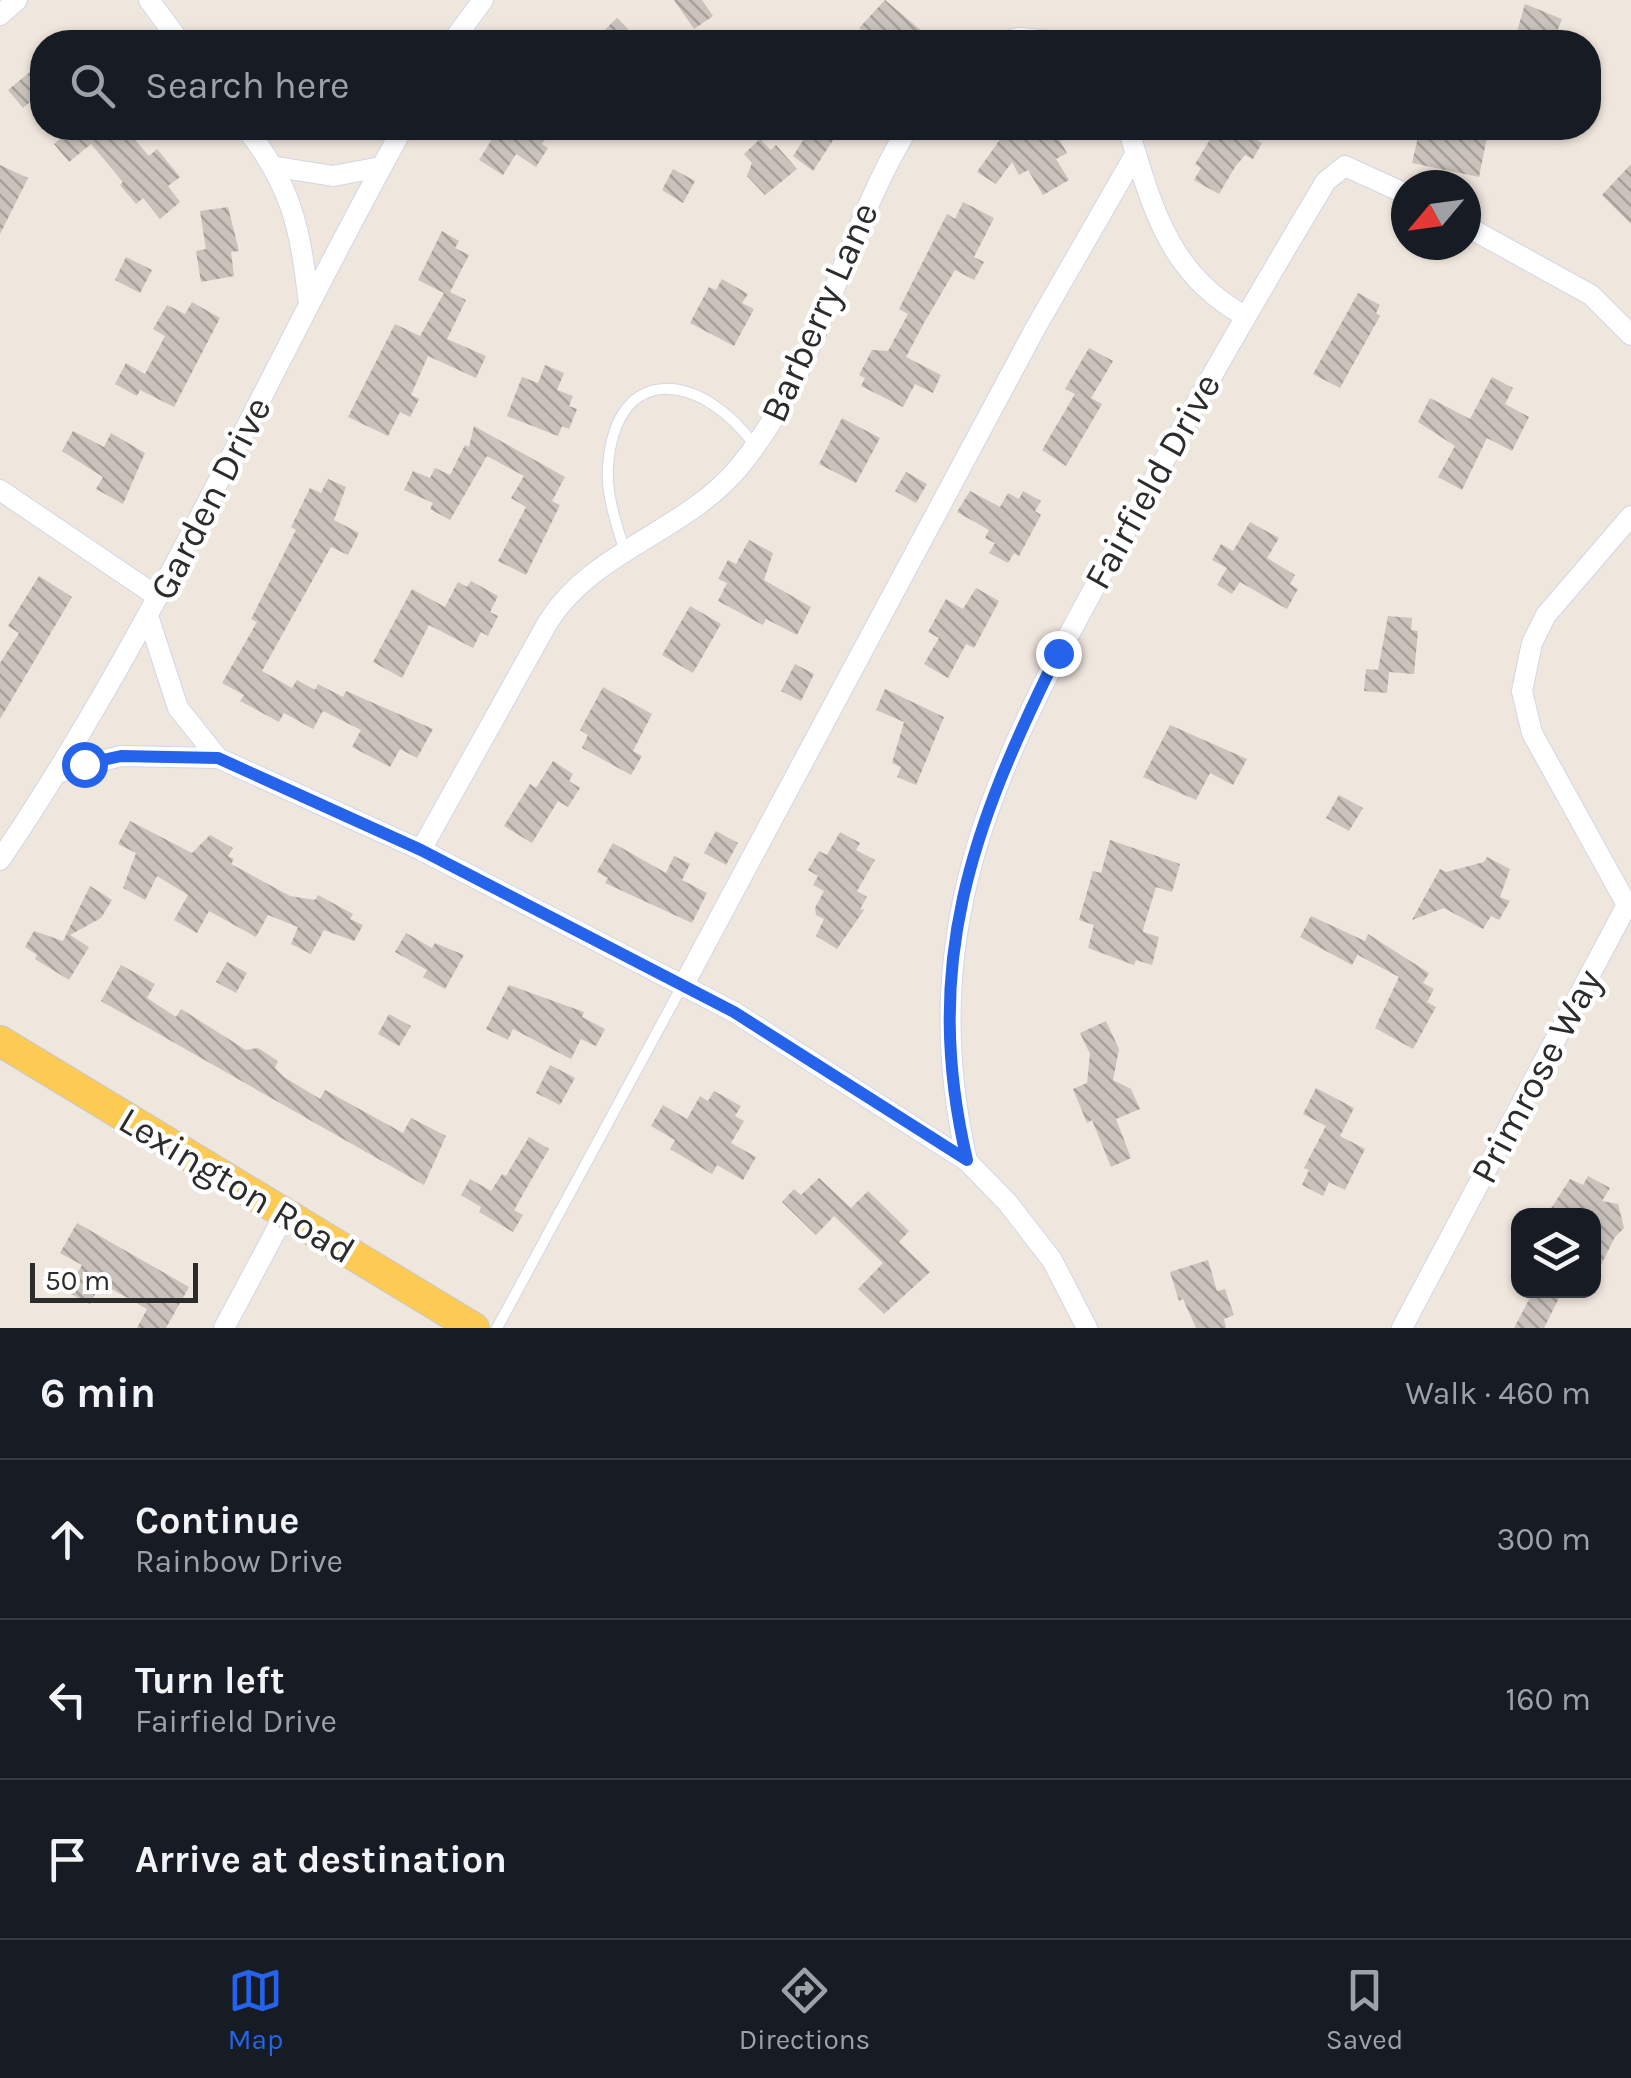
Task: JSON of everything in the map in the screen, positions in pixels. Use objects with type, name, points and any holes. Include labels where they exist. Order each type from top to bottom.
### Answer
[{"type":"main road","name":"Lexington Road","points":[[0,1041],[474,1328]]},
{"type":"street","points":[[0,15],[16,0]]},
{"type":"street","points":[[149,0],[171,30]]},
{"type":"street","points":[[461,30],[483,0]]},
{"type":"street","points":[[256,140],[277,167],[295,219],[308,298]]},
{"type":"street","name":"Garden Drive","points":[[0,860],[60,772],[149,618],[308,298],[396,140]]},
{"type":"street","name":"Barberry Lane","points":[[421,850],[572,588],[709,496],[755,446],[784,404],[874,189],[901,140]]},
{"type":"street","points":[[1132,140],[1158,217],[1176,254],[1212,298],[1245,316]]},
{"type":"street","points":[[683,986],[1036,327],[1136,153]]},
{"type":"street","points":[[277,167],[333,176],[381,166]]},
{"type":"street","name":"Fairfield Drive","points":[[967,1160],[957,1119],[948,1029],[949,973],[962,893],[984,818],[1011,749],[1058,653],[1245,316],[1326,181],[1338,168],[1357,170],[1391,187]]},
{"type":"street","points":[[1481,234],[1590,295],[1631,334]]},
{"type":"street","points":[[0,490],[158,597]]},
{"type":"street","name":"Primrose Way","points":[[1402,1328],[1629,906],[1532,732],[1522,691],[1532,643],[1546,615],[1631,516]]},
{"type":"street","points":[[149,618],[178,708],[218,758]]},
{"type":"street","points":[[60,772],[121,756],[218,758],[421,850],[683,986],[822,1065],[967,1160],[1008,1202],[1052,1260],[1088,1328]]},
{"type":"street","points":[[224,1328],[285,1214]]},
{"type":"lane","points":[[624,550],[608,492],[608,465],[614,436],[636,402],[668,388],[704,396],[721,406],[755,446]]},
{"type":"lane","points":[[496,1328],[683,986]]},
{"type":"building","points":[[674,0],[702,0],[713,16],[694,29]]},
{"type":"building","points":[[885,0],[921,30],[861,30]]},
{"type":"building","points":[[1525,4],[1562,19],[1558,30],[1517,30]]},
{"type":"building","points":[[617,18],[628,30],[604,30]]},
{"type":"building","points":[[30,72],[30,102],[23,108],[8,90]]},
{"type":"building","points":[[59,140],[135,140],[149,156],[157,149],[180,177],[168,186],[180,202],[160,219],[143,198],[136,204],[91,144],[69,162],[54,144]]},
{"type":"building","points":[[492,140],[544,140],[542,144],[548,148],[536,167],[516,154],[503,175],[479,160]]},
{"type":"building","points":[[761,140],[771,150],[776,145],[797,169],[765,195],[747,176],[752,163],[744,154]]},
{"type":"building","points":[[803,140],[833,140],[813,171],[793,156]]},
{"type":"building","points":[[1000,140],[1059,140],[1067,153],[1056,159],[1069,180],[1043,195],[1028,170],[1019,175],[1012,162],[996,184],[977,172]]},
{"type":"building","points":[[1210,140],[1262,143],[1253,159],[1245,155],[1219,194],[1194,180],[1201,168],[1195,164]]},
{"type":"building","points":[[1417,140],[1487,140],[1480,170],[1446,170],[1412,163]]},
{"type":"building","points":[[1631,164],[1631,224],[1602,195]]},
{"type":"building","points":[[0,165],[28,178],[0,234]]},
{"type":"building","points":[[673,169],[695,181],[683,203],[662,190]]},
{"type":"building","points":[[963,202],[994,218],[974,257],[984,262],[974,280],[955,270],[924,323],[906,357],[941,375],[933,393],[915,384],[903,407],[861,386],[865,378],[859,375],[872,350],[888,351],[908,314],[899,309],[947,214],[955,219]]},
{"type":"building","points":[[228,207],[239,251],[231,252],[234,276],[201,282],[196,251],[206,249],[200,211]]},
{"type":"building","points":[[442,231],[459,241],[455,248],[469,255],[450,292],[466,300],[447,339],[486,356],[476,378],[428,356],[411,395],[419,399],[410,417],[400,412],[388,436],[348,417],[395,324],[420,336],[444,293],[418,280]]},
{"type":"building","points":[[126,257],[152,270],[140,293],[115,280]]},
{"type":"building","points":[[722,279],[748,294],[742,303],[754,309],[734,346],[690,323],[709,287],[716,290]]},
{"type":"building","points":[[1358,293],[1380,305],[1376,313],[1380,316],[1340,388],[1313,374]]},
{"type":"building","points":[[192,302],[220,318],[174,407],[140,390],[137,396],[115,384],[126,363],[145,374],[165,336],[153,329],[167,305],[185,314]]},
{"type":"building","points":[[1089,348],[1113,361],[1091,398],[1102,404],[1066,466],[1042,450],[1075,394],[1065,389]]},
{"type":"building","points":[[545,365],[564,373],[557,390],[573,396],[569,406],[577,409],[569,429],[562,426],[558,436],[507,416],[522,377],[538,383]]},
{"type":"building","points":[[1492,377],[1513,388],[1505,404],[1529,417],[1512,451],[1487,438],[1462,490],[1438,477],[1455,446],[1418,422],[1430,398],[1470,419]]},
{"type":"building","points":[[842,418],[880,438],[856,483],[819,464]]},
{"type":"building","points":[[474,426],[565,477],[552,501],[560,505],[526,575],[498,561],[526,507],[511,498],[524,476],[487,456],[450,520],[430,509],[433,503],[404,490],[413,471],[430,478],[435,468],[450,475],[465,445],[469,447]]},
{"type":"building","points":[[73,431],[104,447],[111,433],[145,453],[123,504],[96,489],[103,477],[62,451]]},
{"type":"building","points":[[906,472],[927,484],[916,503],[895,491]]},
{"type":"building","points":[[328,479],[346,487],[334,520],[359,533],[348,555],[331,547],[262,671],[292,688],[297,680],[315,690],[318,684],[343,697],[346,691],[433,729],[417,758],[400,749],[390,767],[352,747],[361,730],[323,711],[313,729],[284,713],[279,722],[240,701],[244,695],[222,683],[257,622],[251,619],[296,530],[291,527],[310,488],[321,493]]},
{"type":"building","points":[[970,491],[1000,507],[1008,493],[1019,499],[1023,491],[1041,501],[1035,511],[1041,515],[1019,556],[1014,553],[1008,563],[989,553],[995,543],[985,538],[989,530],[957,512]]},
{"type":"building","points":[[1250,522],[1279,538],[1267,558],[1295,575],[1290,584],[1298,589],[1287,609],[1240,582],[1232,594],[1217,585],[1227,568],[1212,560],[1221,544],[1233,551]]},
{"type":"building","points":[[749,540],[773,553],[764,580],[811,607],[797,635],[766,619],[763,625],[718,601],[727,583],[718,579],[728,560],[736,564]]},
{"type":"building","points":[[39,576],[72,597],[0,719],[0,663],[19,633],[8,626]]},
{"type":"building","points":[[471,581],[498,596],[490,612],[498,616],[488,636],[481,632],[473,648],[429,625],[402,678],[373,662],[412,589],[445,607],[458,582],[467,587]]},
{"type":"building","points":[[976,588],[999,601],[974,648],[966,644],[948,678],[924,664],[939,638],[928,632],[946,599],[963,609]]},
{"type":"building","points":[[690,606],[721,624],[693,673],[662,655]]},
{"type":"building","points":[[1388,616],[1412,618],[1411,630],[1418,631],[1414,674],[1389,672],[1387,693],[1364,691],[1366,669],[1378,670]]},
{"type":"building","points":[[795,664],[814,674],[801,701],[781,691]]},
{"type":"building","points":[[603,687],[652,714],[633,751],[642,756],[631,775],[582,748],[588,735],[580,730]]},
{"type":"building","points":[[885,689],[944,717],[916,785],[897,777],[901,767],[892,763],[904,722],[876,710]]},
{"type":"building","points":[[1170,725],[1247,759],[1233,785],[1210,773],[1196,800],[1143,777]]},
{"type":"building","points":[[553,761],[573,774],[569,781],[580,788],[568,807],[558,801],[532,843],[504,826],[530,784],[536,788]]},
{"type":"building","points":[[1339,795],[1363,808],[1349,831],[1326,818]]},
{"type":"building","points":[[130,821],[192,853],[210,835],[233,848],[228,856],[234,859],[231,864],[290,896],[315,900],[318,895],[353,914],[350,919],[363,925],[354,941],[324,930],[311,954],[291,944],[298,927],[268,915],[256,937],[209,911],[197,933],[174,920],[188,895],[157,876],[145,900],[123,888],[136,853],[118,844]]},
{"type":"building","points":[[716,831],[738,843],[726,865],[704,853]]},
{"type":"building","points":[[840,832],[860,843],[856,850],[875,860],[857,891],[867,897],[860,909],[864,910],[837,949],[816,936],[824,919],[816,915],[815,908],[824,891],[813,885],[818,876],[808,870],[819,851],[827,855]]},
{"type":"building","points":[[1110,840],[1180,864],[1172,892],[1156,887],[1144,926],[1143,932],[1159,937],[1152,965],[1136,960],[1134,965],[1088,948],[1094,925],[1079,920],[1093,871],[1101,873]]},
{"type":"building","points":[[613,843],[666,873],[674,856],[690,864],[682,880],[707,893],[692,923],[605,883],[608,878],[597,872]]},
{"type":"building","points":[[1487,857],[1510,869],[1500,897],[1510,901],[1499,920],[1491,916],[1483,929],[1444,908],[1412,920],[1440,869],[1446,872],[1484,862]]},
{"type":"building","points":[[90,886],[112,900],[101,918],[70,935],[89,947],[69,980],[35,959],[37,955],[25,947],[34,931],[63,941]]},
{"type":"building","points":[[1311,916],[1365,941],[1368,934],[1429,973],[1423,983],[1434,989],[1427,1002],[1436,1007],[1413,1049],[1375,1028],[1399,977],[1358,955],[1364,943],[1352,965],[1300,937]]},
{"type":"building","points":[[406,933],[432,948],[435,943],[464,955],[445,989],[423,977],[427,970],[395,952]]},
{"type":"building","points":[[227,962],[247,973],[236,993],[216,982]]},
{"type":"building","points":[[121,965],[155,984],[147,998],[176,1017],[181,1009],[246,1050],[258,1048],[278,1061],[275,1068],[284,1077],[320,1099],[325,1090],[403,1133],[411,1118],[446,1136],[424,1185],[101,1001]]},
{"type":"building","points":[[509,985],[584,1012],[582,1017],[605,1029],[596,1046],[581,1039],[571,1059],[513,1029],[508,1040],[486,1029]]},
{"type":"building","points":[[389,1014],[411,1026],[399,1046],[378,1034]]},
{"type":"building","points":[[1106,1021],[1119,1049],[1113,1080],[1131,1089],[1140,1109],[1116,1119],[1131,1158],[1111,1167],[1092,1120],[1087,1123],[1073,1089],[1087,1083],[1090,1054],[1080,1033]]},
{"type":"building","points":[[550,1065],[575,1078],[560,1105],[536,1093]]},
{"type":"building","points":[[1316,1088],[1354,1108],[1340,1136],[1365,1149],[1345,1190],[1329,1182],[1323,1196],[1302,1185],[1309,1170],[1304,1168],[1326,1126],[1303,1114]]},
{"type":"building","points":[[714,1091],[741,1106],[735,1116],[744,1121],[731,1143],[756,1157],[743,1180],[717,1165],[712,1174],[670,1149],[675,1140],[651,1126],[663,1105],[687,1119],[700,1096],[708,1101]]},
{"type":"building","points":[[529,1137],[549,1149],[514,1210],[523,1215],[513,1232],[479,1212],[481,1207],[461,1195],[470,1179],[491,1191],[502,1174],[506,1176]]},
{"type":"building","points":[[1588,1176],[1610,1188],[1602,1201],[1618,1204],[1624,1228],[1601,1265],[1601,1208],[1551,1208],[1570,1179],[1583,1185]]},
{"type":"building","points":[[819,1178],[851,1208],[868,1191],[909,1231],[899,1242],[930,1272],[884,1314],[858,1289],[883,1263],[834,1216],[816,1235],[782,1202],[794,1189],[801,1195]]},
{"type":"building","points":[[77,1223],[189,1287],[166,1328],[137,1328],[147,1309],[101,1283],[90,1304],[67,1292],[82,1265],[60,1253]]},
{"type":"building","points":[[1208,1260],[1217,1291],[1225,1289],[1234,1315],[1224,1319],[1226,1328],[1196,1328],[1183,1299],[1179,1301],[1170,1272]]},
{"type":"building","points":[[1530,1298],[1559,1298],[1544,1328],[1514,1328]]},
{"type":"route","points":[[84,764],[121,756],[218,758],[421,850],[734,1012],[967,1160],[957,1119],[948,1029],[949,973],[962,893],[984,818],[1011,749],[1058,653]]}]
